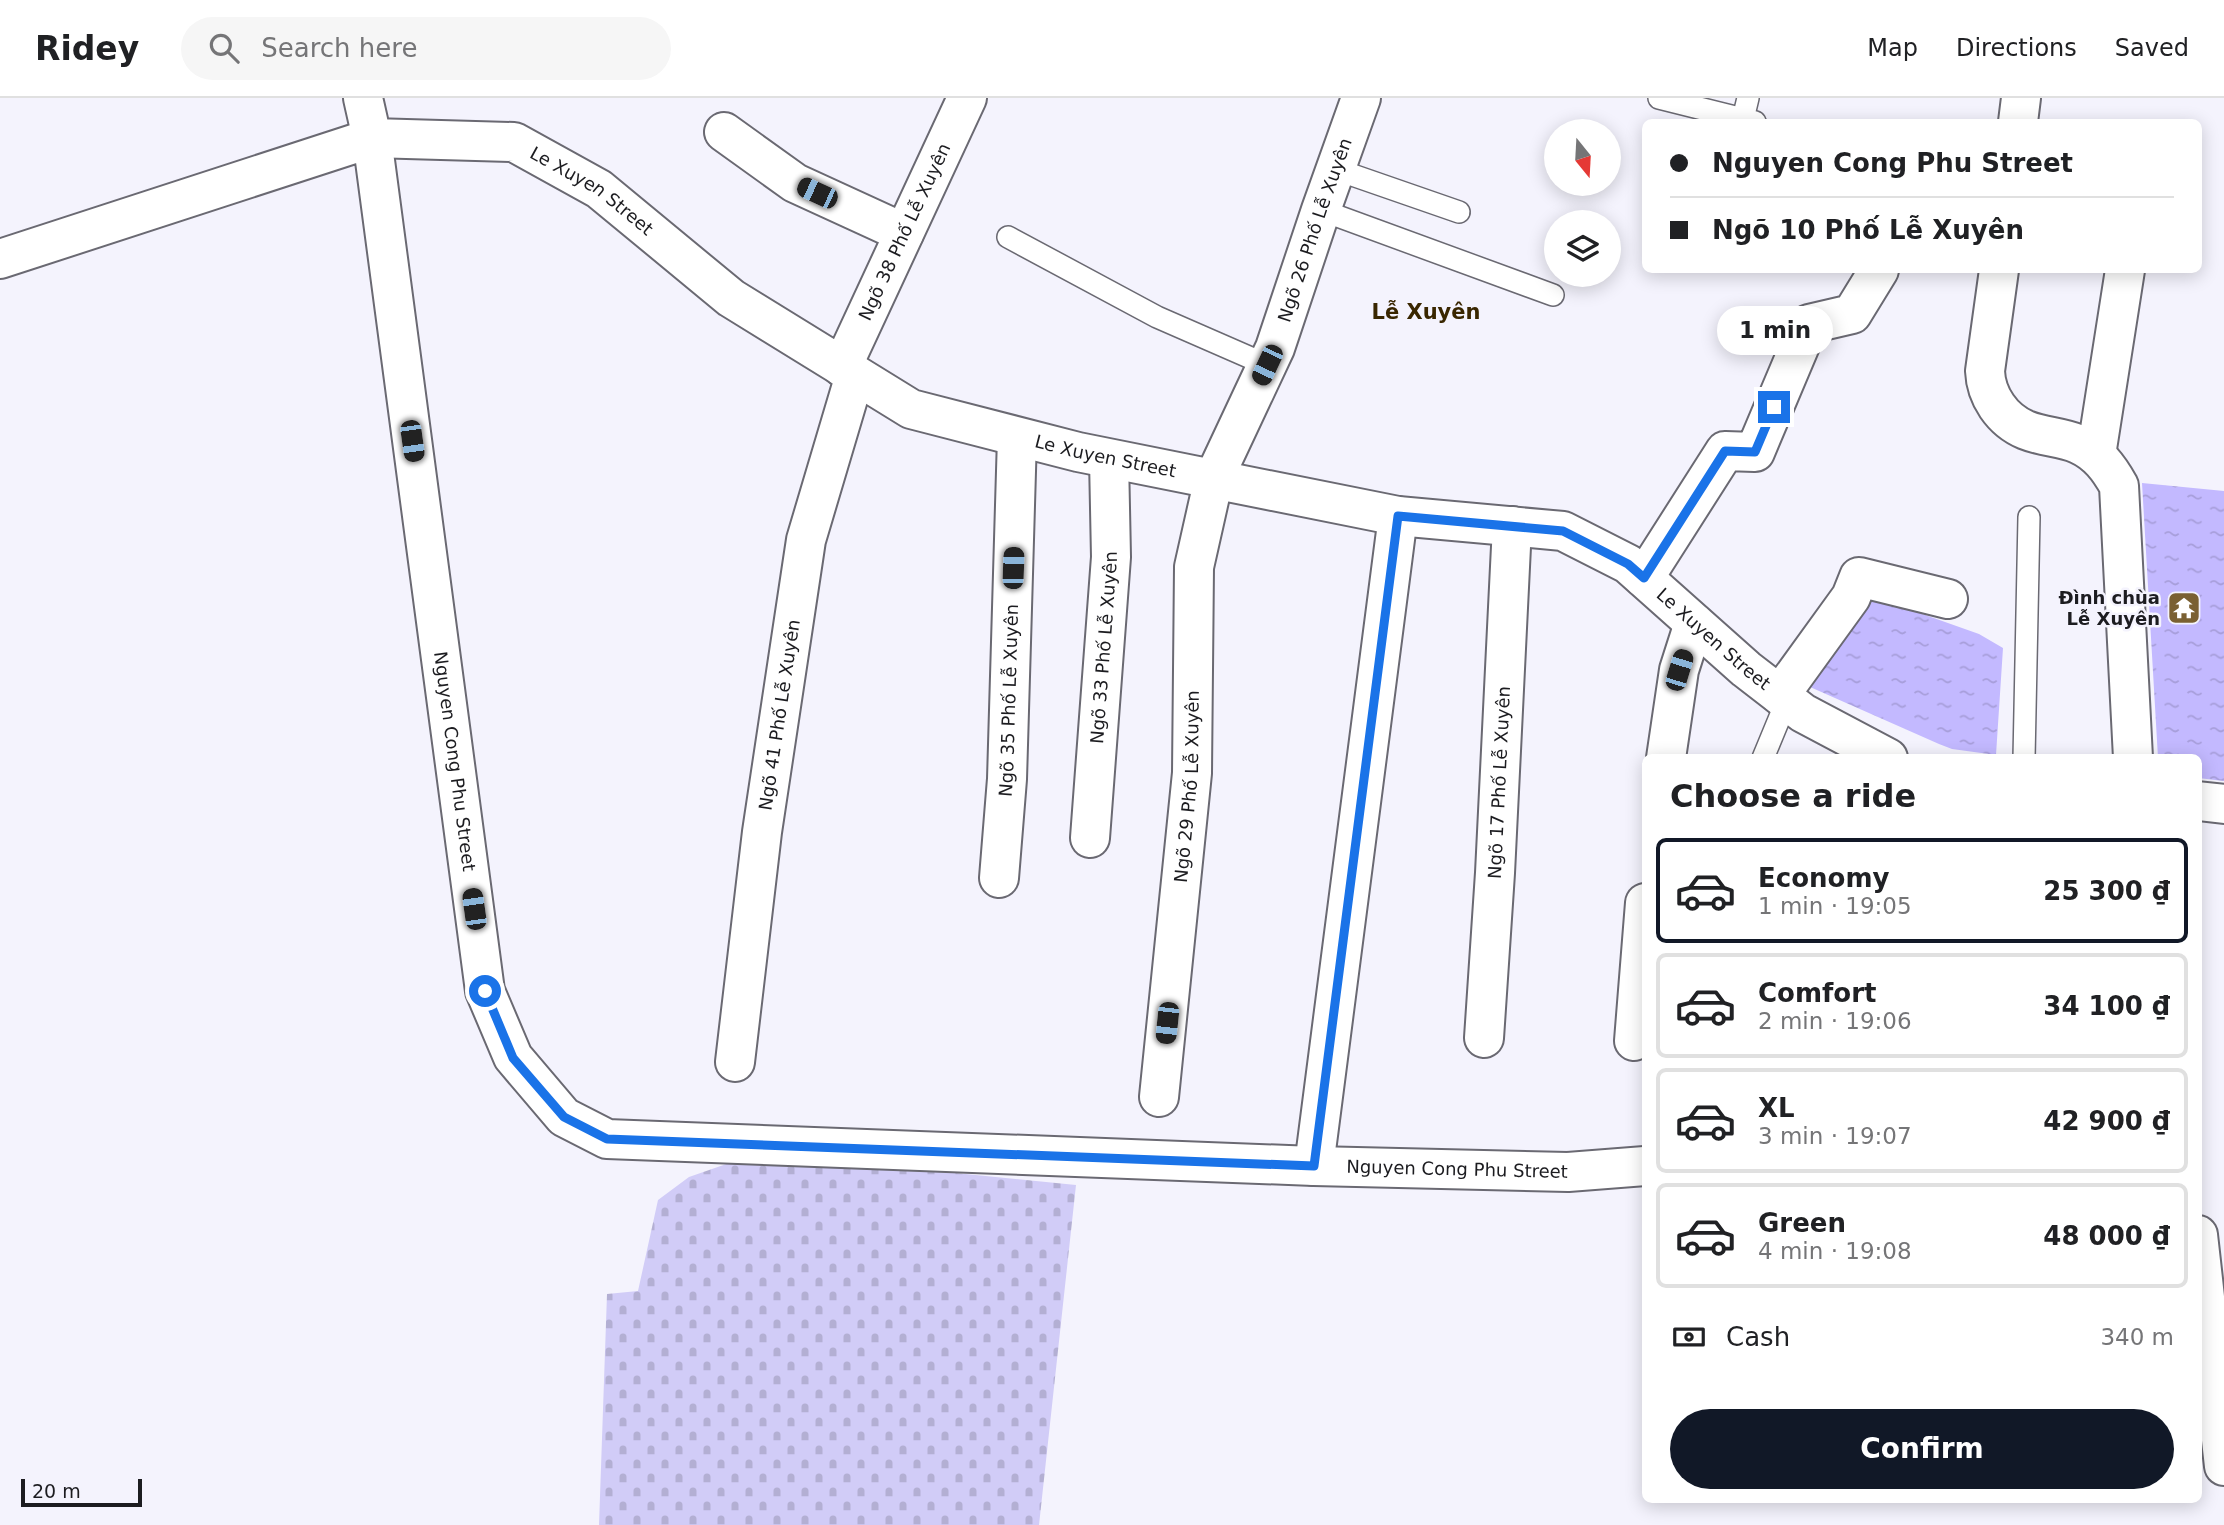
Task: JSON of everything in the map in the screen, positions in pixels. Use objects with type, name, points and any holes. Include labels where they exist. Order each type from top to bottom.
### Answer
[{"type":"street","points":[[363,98],[372,138]]},
{"type":"street","name":"Ngõ 38 Phố Lễ Xuyên","points":[[848,371],[904,233],[967,98]]},
{"type":"street","name":"Ngõ 26 Phố Lễ Xuyên","points":[[1214,478],[1275,348],[1361,98]]},
{"type":"street","points":[[2018,119],[2021,98]]},
{"type":"street","points":[[724,132],[795,183],[904,233]]},
{"type":"street","name":"Le Xuyen Street","points":[[0,259],[372,138],[514,142],[599,189],[731,298],[911,409],[1109,458],[1398,516],[1563,531],[1628,564],[1746,669],[1803,713],[1880,754]]},
{"type":"street","name":"Nguyen Cong Phu Street","points":[[372,138],[485,991],[513,1058],[564,1117],[607,1139],[1314,1166],[1568,1172],[1642,1166]]},
{"type":"street","points":[[1644,578],[1725,451],[1755,452],[1809,324],[1852,314],[1877,273]]},
{"type":"street","points":[[1998,273],[1985,371],[1986,384],[1996,405],[2005,417],[2025,430],[2078,444],[2096,454],[2110,468],[2119,486],[2133,754]]},
{"type":"street","points":[[2096,454],[2125,273]]},
{"type":"street","name":"Ngõ 41 Phố Lễ Xuyên","points":[[735,1062],[762,832],[806,540],[848,371]]},
{"type":"street","name":"Ngõ 35 Phố Lễ Xuyên","points":[[999,878],[1007,779],[1017,436]]},
{"type":"street","name":"Ngõ 33 Phố Lễ Xuyên","points":[[1090,838],[1111,557],[1109,458]]},
{"type":"street","name":"Ngõ 29 Phố Lễ Xuyên","points":[[1159,1097],[1192,773],[1194,567],[1214,478]]},
{"type":"street","points":[[1314,1166],[1398,516]]},
{"type":"street","name":"Ngõ 17 Phố Lễ Xuyên","points":[[1483,1038],[1495,873],[1512,526]]},
{"type":"street","points":[[1784,698],[1851,597],[1859,577],[1948,600]]},
{"type":"street","points":[[1667,754],[1679,670],[1694,622]]},
{"type":"street","points":[[2202,801],[2224,804]]},
{"type":"street","points":[[1634,1041],[1642,940]]},
{"type":"street","points":[[2202,1271],[2224,1466]]},
{"type":"lane","points":[[1659,98],[1741,119]]},
{"type":"lane","points":[[1748,98],[1749,119]]},
{"type":"lane","points":[[1335,169],[1459,212]]},
{"type":"lane","points":[[1321,210],[1553,295]]},
{"type":"lane","points":[[1008,237],[1157,317],[1267,365]]},
{"type":"lane","points":[[2024,754],[2029,517]]},
{"type":"lane","points":[[1764,754],[1784,698]]},
{"type":"green space","points":[[758,1153],[1076,1185],[1039,1525],[599,1525],[607,1294],[638,1291],[658,1200],[689,1177]]},
{"type":"water","name":"Đình chùa Lễ Xuyên","points":[[2142,483],[2224,491],[2224,781],[2202,778],[2202,754],[2158,754]]},
{"type":"water","points":[[1885,599],[1979,634],[2003,648],[1996,754],[1952,749],[1801,683],[1861,604]]},
{"type":"place","name":"Đình chùa Lễ Xuyên","points":[[2184,608]]},
{"type":"district","name":"Lễ Xuyên","points":[[1426,312]]},
{"type":"route","points":[[485,991],[513,1058],[564,1117],[607,1139],[1314,1166],[1398,516],[1563,531],[1628,564],[1644,578],[1725,451],[1755,452],[1774,407]]}]
